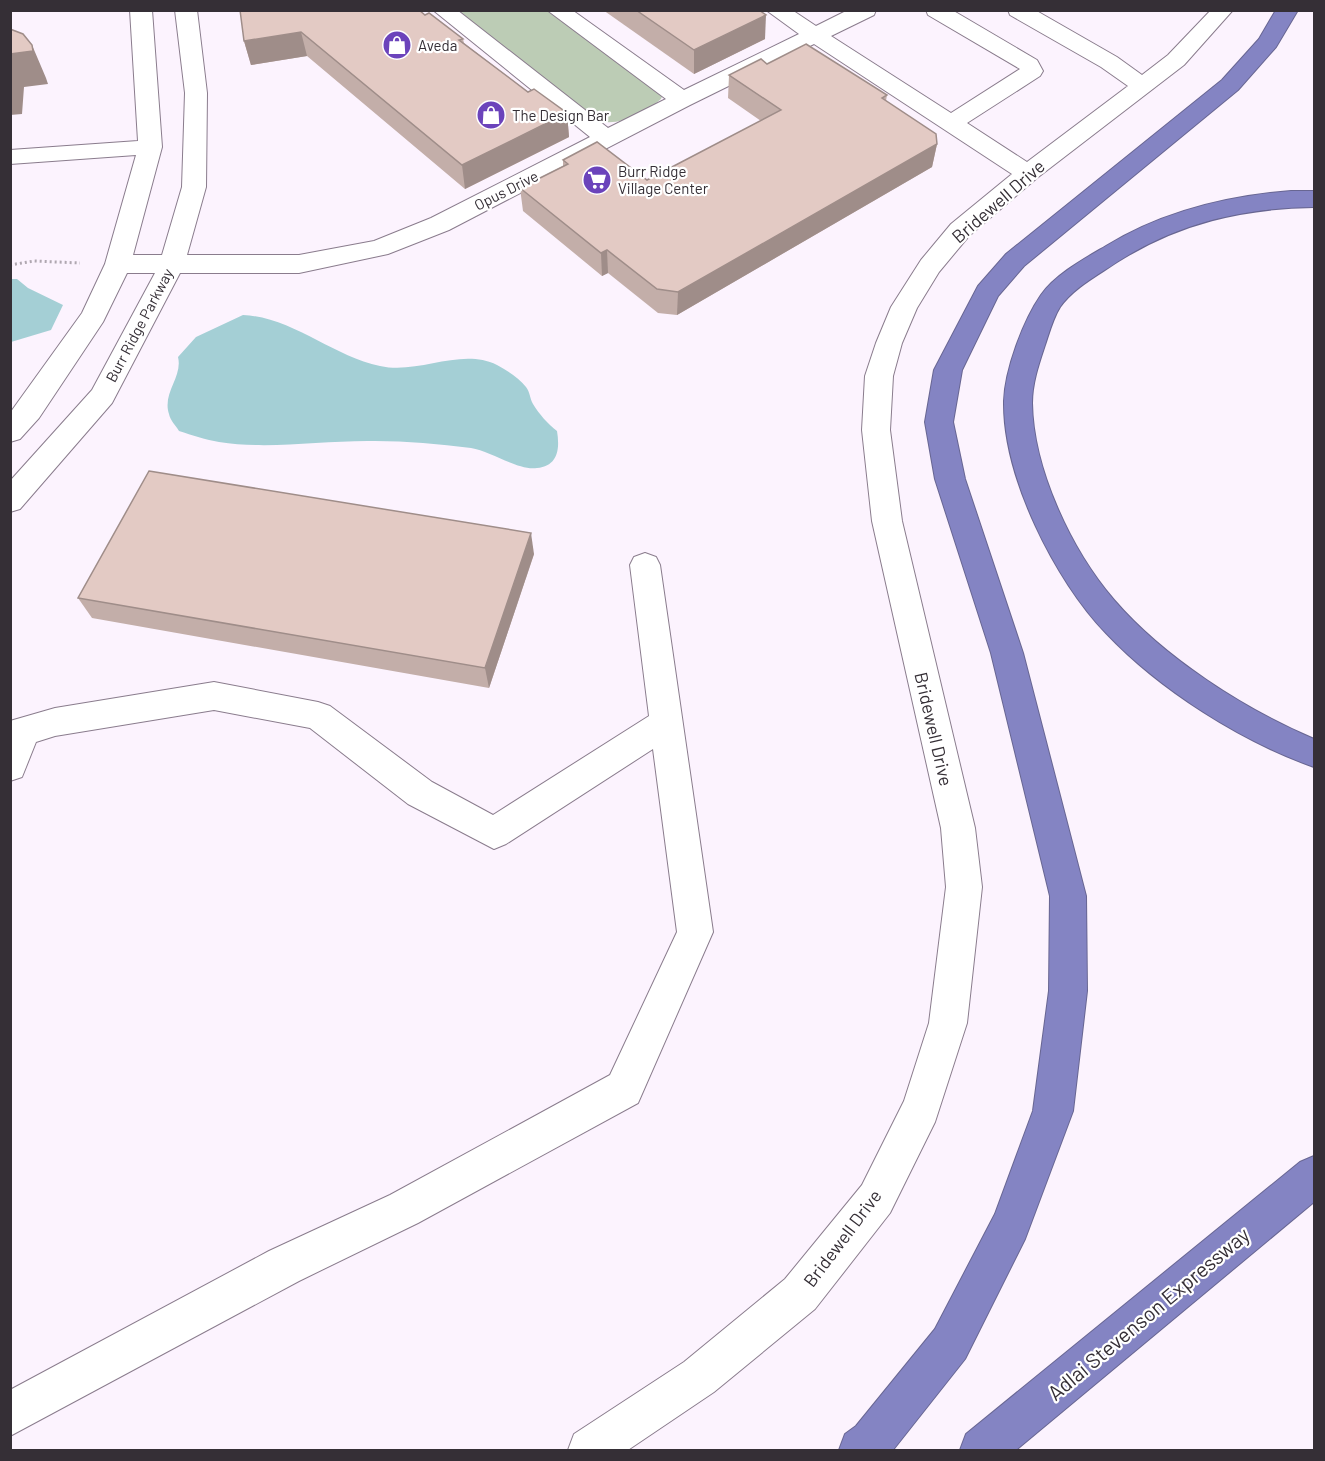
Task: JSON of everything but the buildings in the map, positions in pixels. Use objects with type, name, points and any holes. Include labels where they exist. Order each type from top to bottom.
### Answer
[{"type":"highway","points":[[861,1450],[872,1442],[950,1344],[1011,1225],[1053,1111],[1068,991],[1068,896],[1007,653],[950,479],[939,422],[948,370],[987,292],[1016,260],[1230,86],[1268,42],[1287,10]]},
{"type":"highway","points":[[1314,199],[1234,206],[1166,225],[1117,250],[1082,274],[1052,300],[1031,342],[1017,401],[1025,458],[1044,511],[1070,561],[1102,608],[1143,649],[1200,693],[1289,745],[1314,753]]},
{"type":"highway","name":"Adlai Stevenson Expressway","points":[[982,1450],[1314,1176]]},
{"type":"street","points":[[10,432],[29,411],[94,316],[118,264],[150,147],[141,10]]},
{"type":"street","name":"Burr Ridge Parkway","points":[[10,501],[102,396],[172,264],[194,187],[196,93],[186,10]]},
{"type":"street","points":[[442,10],[607,139]]},
{"type":"street","points":[[557,10],[682,100]]},
{"type":"street","points":[[776,10],[1028,173]]},
{"type":"street","name":"Opus Drive","points":[[118,264],[299,264],[379,248],[440,224],[682,100],[866,10]]},
{"type":"street","points":[[936,10],[1029,65],[1032,71],[951,123]]},
{"type":"street","points":[[1018,10],[1108,62],[1143,86]]},
{"type":"street","name":"Bridewell Drive","points":[[590,1450],[699,1377],[800,1294],[876,1198],[921,1108],[948,1023],[964,887],[958,828],[887,521],[876,430],[879,376],[888,343],[904,307],[930,267],[960,230],[1028,173],[1176,60],[1223,10]]},
{"type":"street","points":[[10,157],[150,147]]},
{"type":"street","points":[[10,1414],[284,1266],[404,1209],[624,1089],[695,932],[645,564]]},
{"type":"street","points":[[10,766],[16,734],[55,723],[214,696],[318,716],[420,793],[494,833],[666,723]]},
{"type":"path","points":[[10,265],[34,261],[80,263]]},
{"type":"green space","points":[[450,11],[548,11],[663,94],[661,99],[639,114],[622,121],[596,120]]},
{"type":"water","points":[[11,279],[17,279],[28,288],[63,305],[51,330],[11,342]]},
{"type":"water","points":[[243,315],[278,322],[345,354],[380,366],[410,367],[469,359],[483,360],[497,365],[523,384],[538,411],[557,431],[556,455],[544,467],[530,468],[521,467],[479,450],[447,445],[375,441],[277,445],[238,444],[214,441],[179,431],[171,418],[168,406],[170,392],[178,371],[178,357],[196,337]]},
{"type":"place","name":"Aveda","points":[[397,45]]},
{"type":"place","name":"The Design Bar","points":[[491,115]]},
{"type":"place","name":"Burr Ridge Village Center","points":[[597,180]]}]
